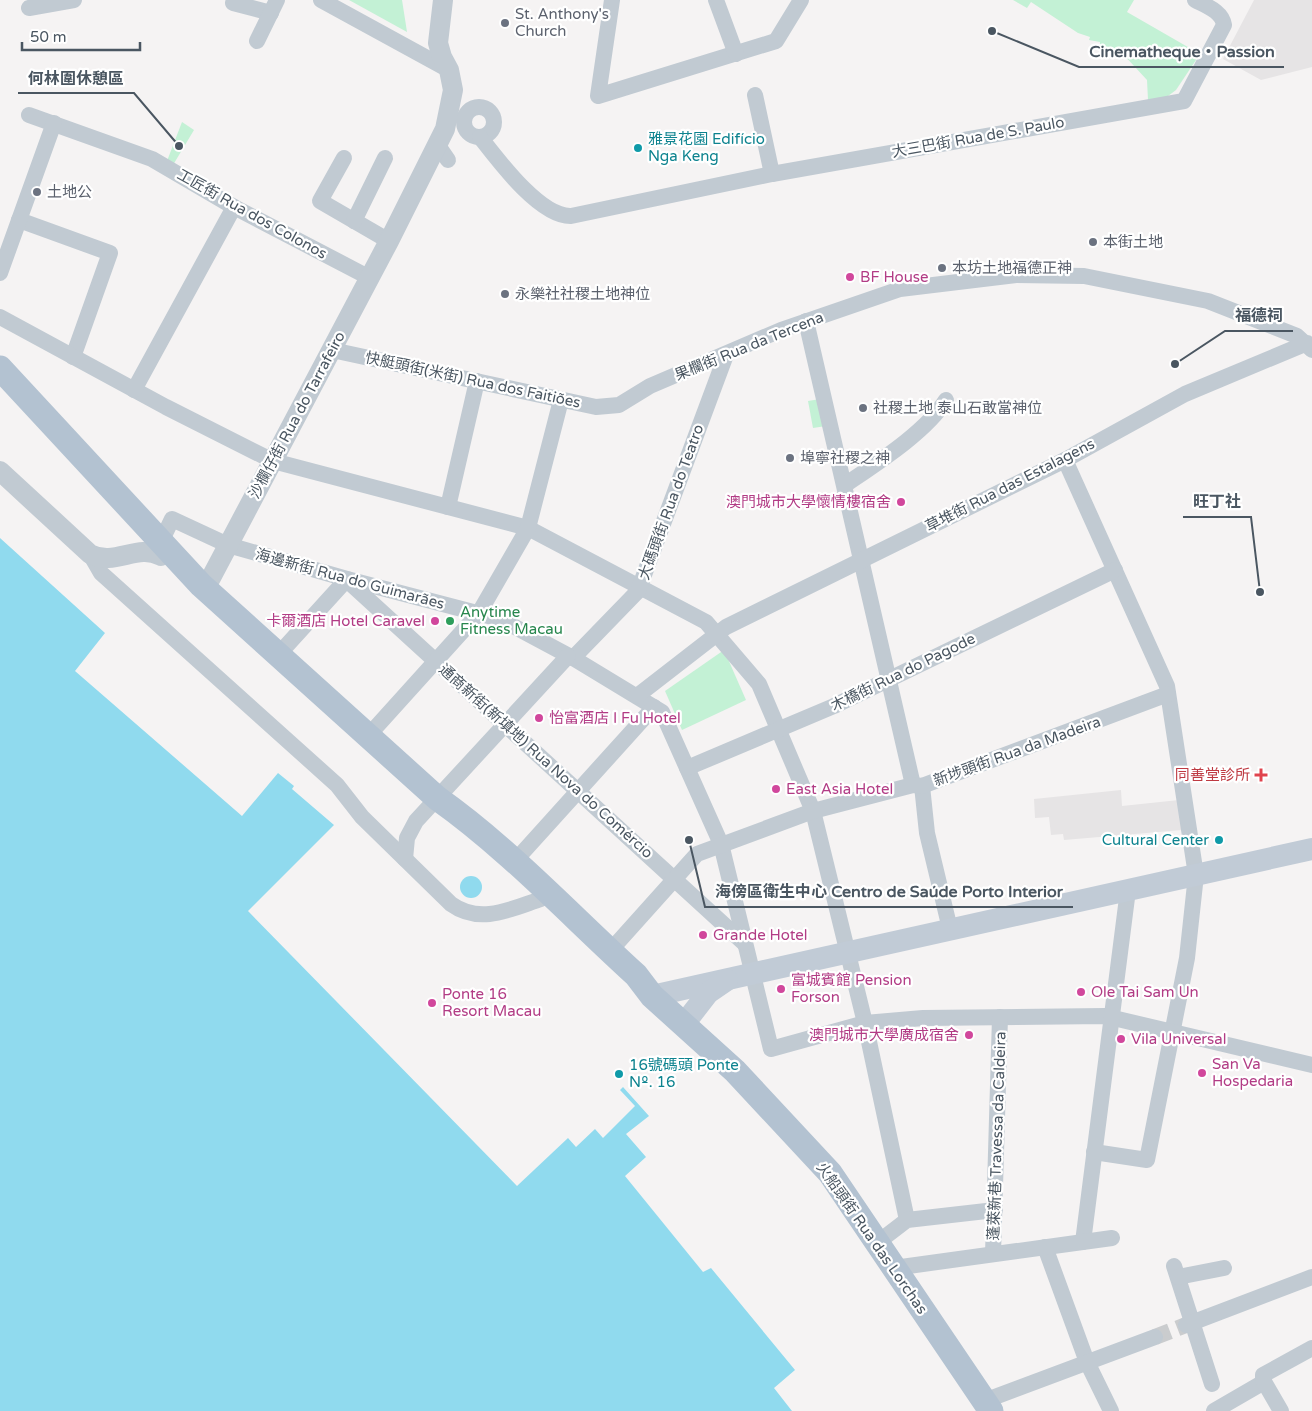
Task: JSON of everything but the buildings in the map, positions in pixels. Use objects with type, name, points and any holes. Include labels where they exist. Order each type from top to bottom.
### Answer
[{"type":"main road","points":[[0,368],[132,510],[161,549],[437,798],[469,822],[514,862],[636,975],[652,996]]},
{"type":"main road","points":[[0,390],[136,538],[161,549]]},
{"type":"main road","points":[[437,798],[463,828],[631,982],[652,996],[742,974],[1312,849]]},
{"type":"main road","points":[[684,1024],[708,993],[742,974]]},
{"type":"main road","name":"火船頭街 Rua das Lorchas","points":[[652,996],[734,1071],[830,1173],[987,1406]]},
{"type":"street","points":[[29,8],[74,0]]},
{"type":"street","points":[[322,0],[451,75]]},
{"type":"street","points":[[443,0],[438,43],[442,57],[451,75],[472,108]]},
{"type":"street","points":[[612,0],[598,96],[776,41],[801,0]]},
{"type":"street","points":[[716,0],[736,54]]},
{"type":"street","name":"大三巴街 Rua de S. Paulo","points":[[480,137],[510,177],[552,212],[564,217],[772,174],[1184,101],[1224,25],[1223,18],[1219,13],[1195,0]]},
{"type":"street","points":[[233,3],[274,6],[257,41]]},
{"type":"street","name":"沙欄仔街 Rua do Tarrafeiro","points":[[203,587],[228,545],[389,241],[443,152],[444,129],[453,90],[451,75]]},
{"type":"street","points":[[755,95],[772,174]]},
{"type":"street","points":[[480,106],[487,108],[494,117],[492,129],[480,137],[469,134],[464,124],[464,116],[472,108],[480,106]]},
{"type":"street","name":"工匠街 Rua dos Colonos","points":[[29,115],[152,159],[234,207],[370,278]]},
{"type":"street","points":[[0,273],[54,123]]},
{"type":"street","points":[[344,158],[320,201],[389,241]]},
{"type":"street","points":[[354,221],[386,158]]},
{"type":"street","points":[[134,390],[234,207]]},
{"type":"street","points":[[19,220],[110,253],[73,357]]},
{"type":"street","name":"果欄街 Rua da Tercena","points":[[615,406],[650,386],[781,330],[900,289],[1016,275],[1084,276],[1208,301],[1272,324],[1297,336],[1309,347]]},
{"type":"street","points":[[0,317],[134,390],[273,461],[528,528],[706,622],[759,684],[812,811],[865,1022],[907,1220]]},
{"type":"street","points":[[806,322],[845,485],[860,561],[888,680],[918,786],[950,929]]},
{"type":"street","name":"草堆街 Rua das Estalagens","points":[[637,696],[717,633],[1065,460],[1185,394],[1309,347]]},
{"type":"street","name":"快艇頭街(米街) Rua dos Faitiões","points":[[332,350],[596,407],[615,406]]},
{"type":"street","name":"大碼頭街 Rua do Teatro","points":[[405,859],[406,846],[411,829],[437,798],[505,724],[638,591],[726,355]]},
{"type":"street","points":[[448,507],[477,381]]},
{"type":"street","points":[[368,736],[479,613],[528,528],[561,400]]},
{"type":"street","points":[[845,485],[886,456],[931,419],[938,413],[946,400]]},
{"type":"street","points":[[1065,460],[1168,694],[1196,875],[1188,958],[1147,1160],[1094,1152]]},
{"type":"street","points":[[0,472],[90,554],[101,573],[337,785],[362,817],[448,901],[467,912],[494,914],[541,899]]},
{"type":"street","points":[[120,557],[131,548],[136,538],[138,524],[132,510]]},
{"type":"street","name":"海邊新街 Rua do Guimarães","points":[[161,549],[172,519],[228,545],[347,579],[500,619],[571,657],[662,712],[721,844],[744,943],[742,974],[770,1049],[865,1022]]},
{"type":"street","points":[[90,554],[105,559],[161,549]]},
{"type":"street","name":"木橋街 Rua do Pagode","points":[[688,768],[888,680],[1115,570]]},
{"type":"street","points":[[278,655],[347,579]]},
{"type":"street","name":"通商新街(新填地) Rua Nova do Comércio","points":[[347,579],[744,943]]},
{"type":"street","name":"新埗頭街 Rua da Madeira","points":[[610,951],[697,854],[812,811],[918,786],[1168,694]]},
{"type":"street","points":[[514,862],[654,707]]},
{"type":"street","points":[[1082,1242],[1128,890]]},
{"type":"street","name":"蓬萊新巷 Travessa da Caldeira","points":[[993,1254],[1000,1017]]},
{"type":"street","points":[[865,1022],[923,1018],[1111,1018],[1312,1064]]},
{"type":"street","points":[[877,1243],[907,1220],[994,1210]]},
{"type":"street","points":[[894,1268],[1112,1238]]},
{"type":"street","points":[[1046,1247],[1087,1362],[1111,1411]]},
{"type":"street","points":[[1212,1384],[1189,1324],[1176,1272],[1224,1268]]},
{"type":"street","points":[[1189,1324],[1312,1278]]},
{"type":"street","points":[[987,1406],[1087,1362],[1155,1337]]},
{"type":"street","points":[[1281,1411],[1262,1378],[1265,1373],[1312,1348]]},
{"type":"street","points":[[1214,1411],[1264,1382]]},
{"type":"shaded area","points":[[1254,0],[1312,0],[1312,67],[1261,80],[1223,59]]},
{"type":"shaded area","points":[[1121,790],[1122,806],[1179,800],[1182,830],[1064,840],[1063,834],[1051,835],[1049,817],[1035,818],[1034,799]]},
{"type":"green space","points":[[349,0],[402,0],[407,32]]},
{"type":"green space","points":[[1013,0],[1134,0],[1127,12],[1200,54],[1176,90],[1164,99],[1148,100],[1147,80],[1122,53],[1100,48],[1100,42],[1089,40],[1090,37],[1078,33],[1031,2],[1027,8]]},
{"type":"green space","points":[[182,122],[194,130],[173,165],[167,161]]},
{"type":"green space","points":[[820,399],[826,426],[813,428],[808,401]]},
{"type":"green space","points":[[724,650],[746,700],[682,730],[665,691]]},
{"type":"water","points":[[0,538],[105,633],[75,671],[242,816],[278,773],[294,786],[292,789],[334,825],[248,911],[517,1186],[568,1138],[576,1147],[595,1129],[603,1138],[635,1106],[620,1090],[623,1087],[649,1116],[626,1134],[646,1157],[625,1176],[703,1272],[711,1268],[795,1370],[774,1388],[792,1411],[0,1411]]},
{"type":"water","points":[[471,876],[481,883],[482,887],[475,897],[471,898],[461,891],[460,887],[467,877]]},
{"type":"tunnel","points":[[1155,1337],[1186,1325]]},
{"type":"place","name":"St. Anthony's Church","points":[[505,23]]},
{"type":"place","name":"Cinematheque・Passion","points":[[992,31]]},
{"type":"place","name":"何林圍休憩區","points":[[179,146]]},
{"type":"place","name":"雅景花園 Edifício Nga Keng","points":[[638,148]]},
{"type":"place","name":"土地公","points":[[37,192]]},
{"type":"place","name":"本街土地","points":[[1093,242]]},
{"type":"place","name":"本坊土地福德正神","points":[[942,268]]},
{"type":"place","name":"BF House","points":[[850,277]]},
{"type":"place","name":"永樂社社稷土地神位","points":[[505,294]]},
{"type":"place","name":"福德祠","points":[[1175,364]]},
{"type":"place","name":"社稷土地 泰山石敢當神位","points":[[863,408]]},
{"type":"place","name":"埠寧社稷之神","points":[[790,458]]},
{"type":"place","name":"澳門城市大學懷情樓宿舍","points":[[901,502]]},
{"type":"place","name":"旺丁社","points":[[1260,592]]},
{"type":"place","name":"卡爾酒店 Hotel Caravel","points":[[435,621]]},
{"type":"place","name":"Anytime Fitness Macau","points":[[450,621]]},
{"type":"place","name":"怡富酒店 I Fu Hotel","points":[[539,718]]},
{"type":"place","name":"同善堂診所","points":[[1261,775]]},
{"type":"place","name":"East Asia Hotel","points":[[776,789]]},
{"type":"place","name":"海傍區衛生中心 Centro de Saúde Porto Interior","points":[[689,840]]},
{"type":"place","name":"Cultural Center","points":[[1219,840]]},
{"type":"place","name":"Grande Hotel","points":[[703,935]]},
{"type":"place","name":"富城賓館 Pension Forson","points":[[781,989]]},
{"type":"place","name":"Ole Tai Sam Un","points":[[1081,992]]},
{"type":"place","name":"Ponte 16 Resort Macau","points":[[432,1003]]},
{"type":"place","name":"澳門城市大學廣成宿舍","points":[[969,1035]]},
{"type":"place","name":"Vila Universal","points":[[1121,1039]]},
{"type":"place","name":"San Va Hospedaria","points":[[1202,1073]]},
{"type":"place","name":"16號碼頭 Ponte Nº. 16","points":[[619,1074]]}]
